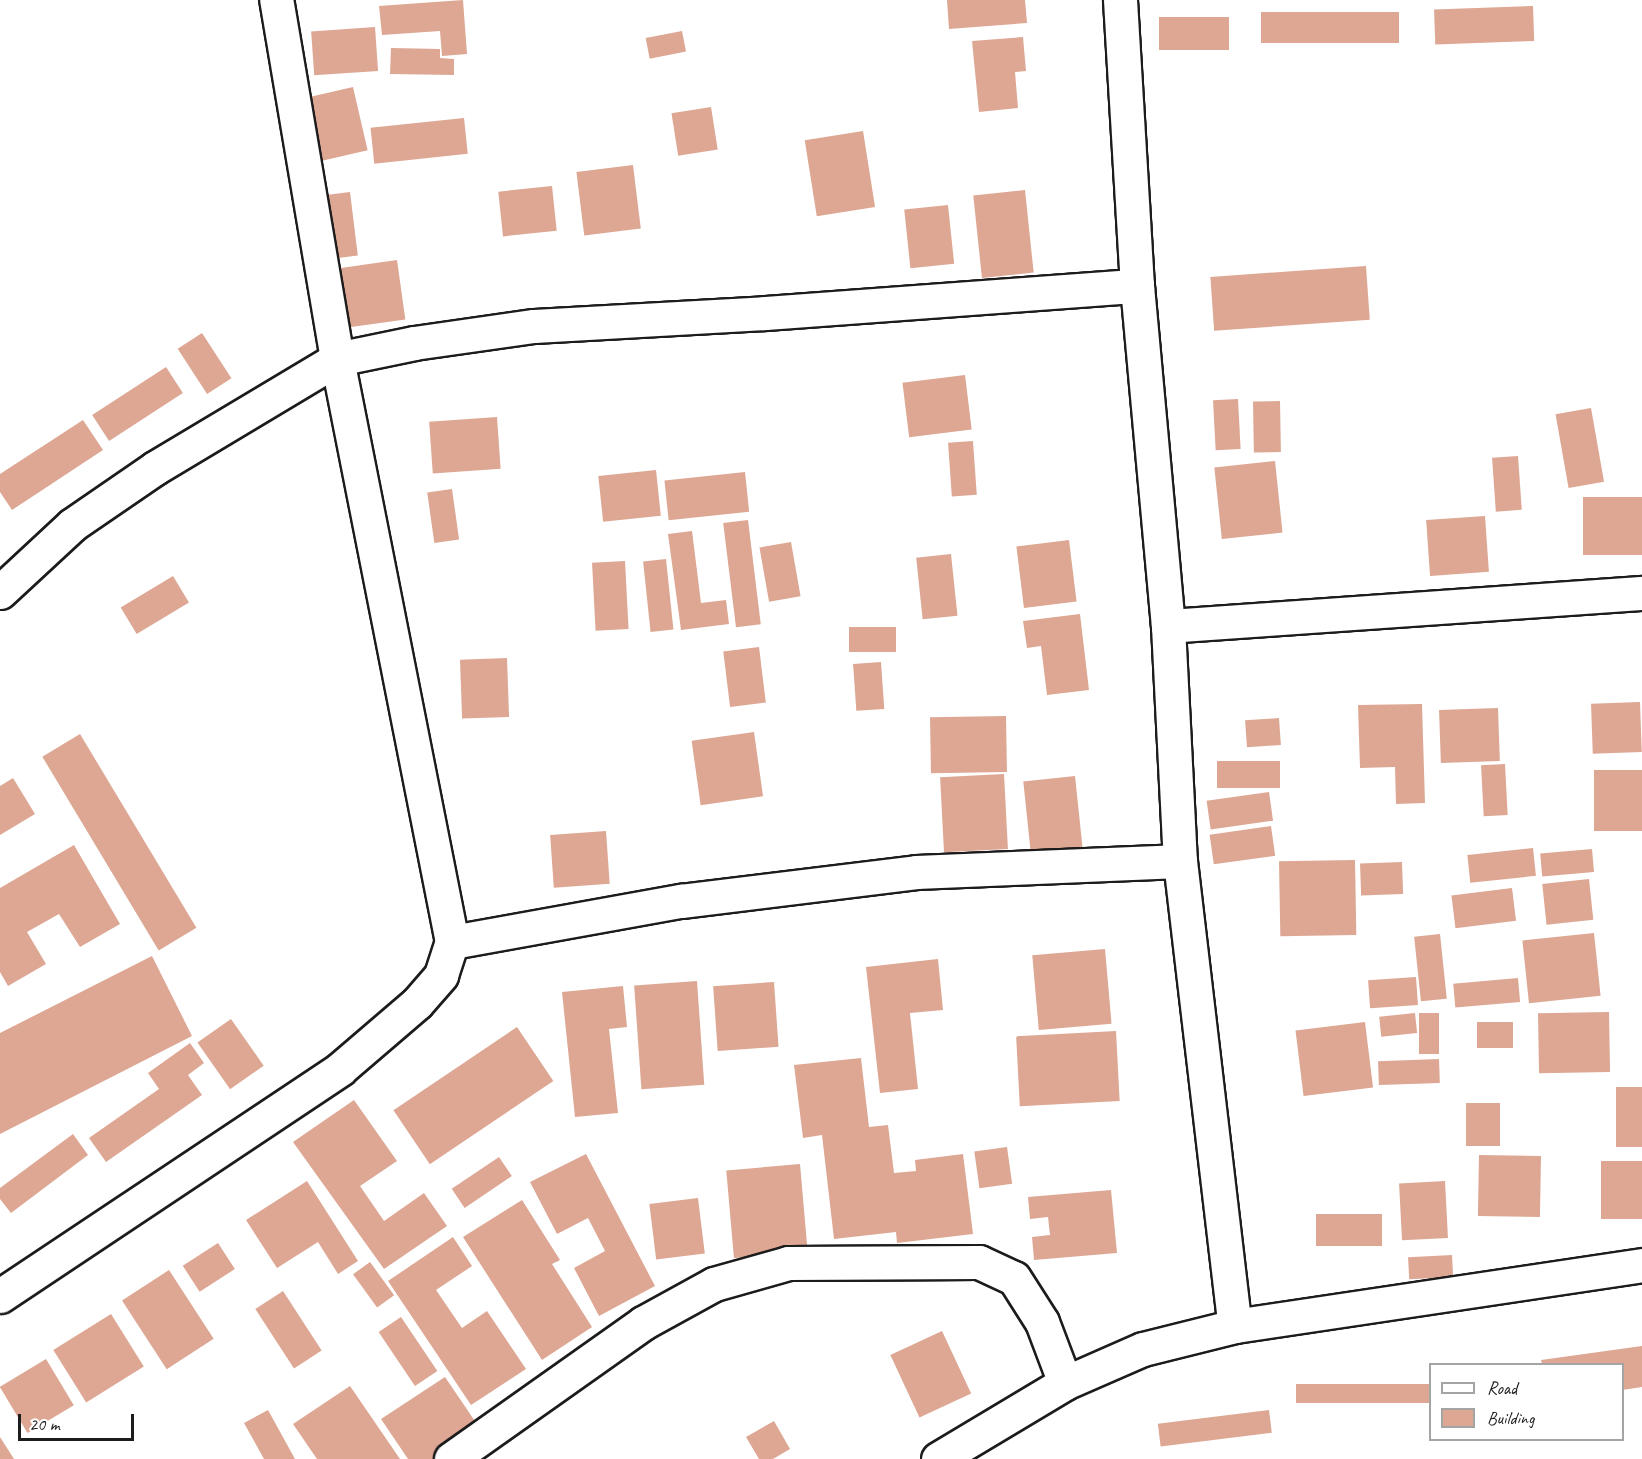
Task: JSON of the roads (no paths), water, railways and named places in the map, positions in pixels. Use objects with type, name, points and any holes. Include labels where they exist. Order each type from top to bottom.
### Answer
[{"type":"street","points":[[0,1296],[340,1069],[417,1002],[441,975],[452,942],[337,359],[276,0]]},
{"type":"street","points":[[1120,0],[1137,286],[1168,626],[1180,861],[1234,1326]]},
{"type":"street","points":[[0,592],[72,525],[155,468],[337,359],[414,343],[534,326],[765,314],[1137,286]]},
{"type":"street","points":[[1168,626],[1642,593]]},
{"type":"street","points":[[452,942],[681,901],[916,872],[1180,861]]},
{"type":"street","points":[[451,1459],[643,1323],[714,1284],[788,1263],[979,1262],[1014,1278],[1041,1323],[1065,1383]]},
{"type":"street","points":[[938,1459],[1065,1383],[1143,1348],[1234,1326],[1642,1265]]}]
